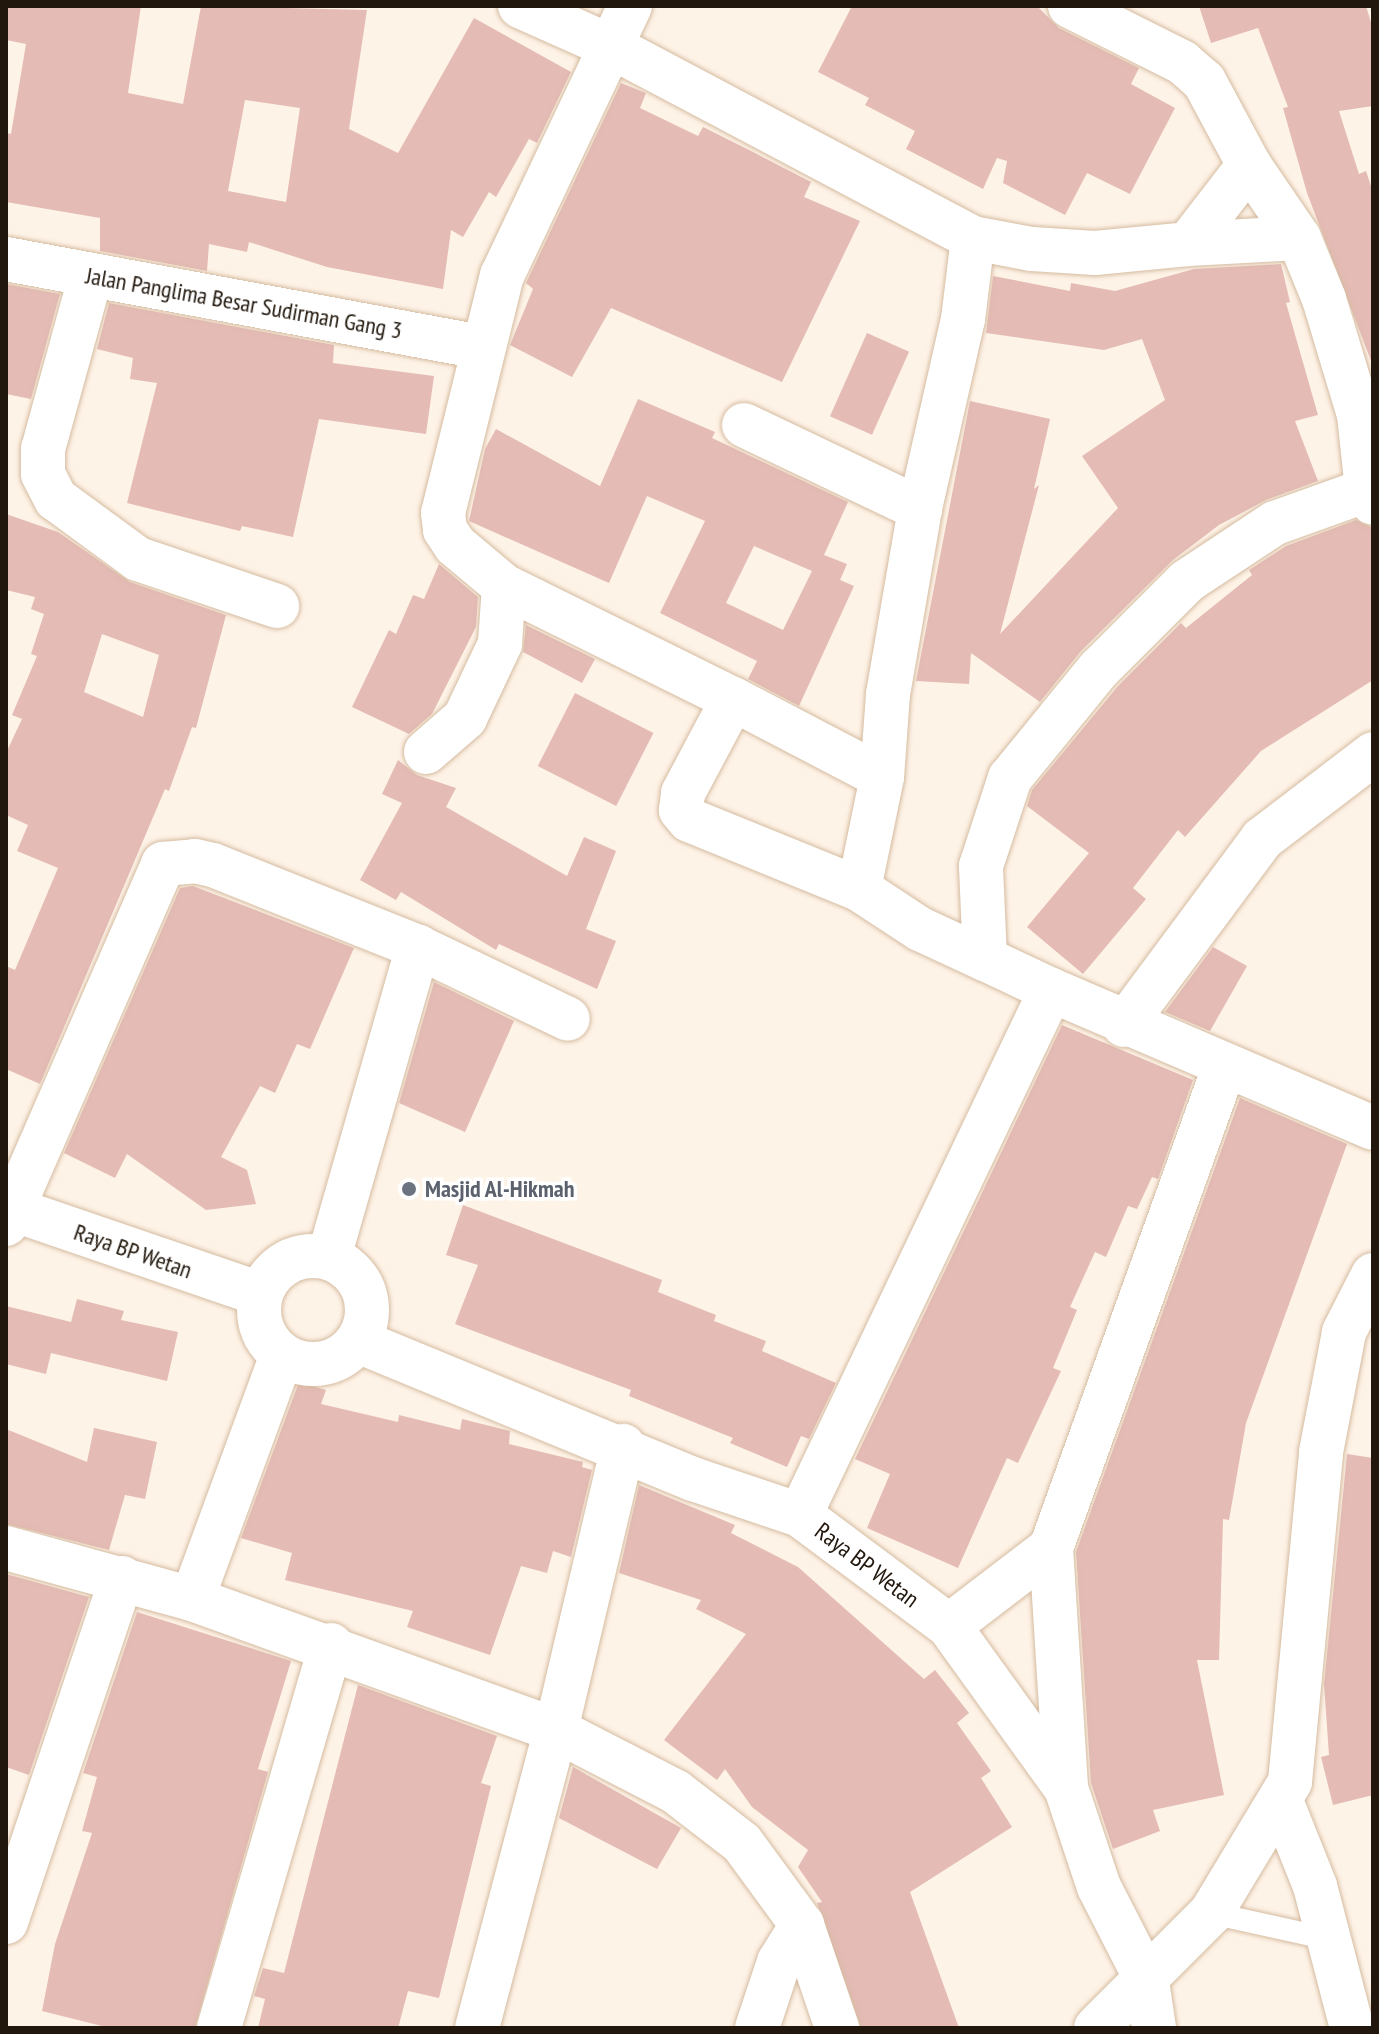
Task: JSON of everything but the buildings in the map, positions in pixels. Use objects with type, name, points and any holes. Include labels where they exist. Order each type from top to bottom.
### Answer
[{"type":"street","points":[[520,6],[612,47],[973,238],[1032,249],[1095,253],[1299,238]]},
{"type":"street","points":[[630,6],[515,246],[483,347],[444,521],[455,545],[504,586],[733,699],[882,777]]},
{"type":"street","points":[[985,959],[981,866],[1010,778],[1099,669],[1187,581],[1275,523],[1370,496],[1359,415],[1324,299],[1299,238],[1249,165],[1204,81],[1182,62],[1070,6]]},
{"type":"street","points":[[1188,244],[1249,165]]},
{"type":"street","points":[[859,889],[882,777],[888,694],[920,509],[963,319],[973,238]]},
{"type":"street","name":"Jalan Panglima Besar Sudirman Gang 3","points":[[6,259],[483,347]]},
{"type":"street","points":[[91,275],[43,449],[43,474],[56,499],[138,559],[277,606]]},
{"type":"street","points":[[744,425],[920,509]]},
{"type":"street","points":[[426,752],[465,718],[500,644],[504,586]]},
{"type":"street","points":[[733,699],[683,793],[681,810],[689,820],[859,889],[920,929],[1124,1025],[1373,1128]]},
{"type":"street","points":[[1124,1025],[1262,839],[1373,754]]},
{"type":"street","points":[[8,1213],[163,864],[195,861],[213,865],[418,947],[568,1019]]},
{"type":"street","points":[[329,1257],[418,947]]},
{"type":"street","points":[[800,1515],[1051,990]]},
{"type":"street","points":[[1066,1788],[1051,1548],[1224,1068]]},
{"type":"street","name":"Raya BP Wetan","points":[[8,1213],[260,1294]]},
{"type":"street","points":[[329,1257],[357,1276],[368,1308],[358,1341],[346,1354],[314,1364],[282,1355],[261,1328],[260,1294],[279,1266],[295,1258],[329,1257]]},
{"type":"street","points":[[1096,2028],[1147,1981],[1211,1913],[1281,1801],[1293,1763],[1313,1505],[1373,1275]]},
{"type":"street","name":"Raya BP Wetan","points":[[358,1341],[623,1446],[693,1479],[800,1515],[949,1626],[1066,1788],[1099,1887],[1147,1981],[1154,2028]]},
{"type":"street","points":[[192,1599],[282,1355]]},
{"type":"street","points":[[477,2028],[556,1730],[623,1446]]},
{"type":"street","points":[[6,1548],[122,1578],[331,1645],[556,1730],[676,1792],[742,1843],[802,1925],[837,2028]]},
{"type":"street","points":[[949,1626],[1051,1548]]},
{"type":"street","points":[[6,1922],[122,1578]]},
{"type":"street","points":[[219,2028],[331,1645]]},
{"type":"street","points":[[1281,1801],[1315,1886],[1352,2028]]},
{"type":"street","points":[[757,2028],[779,1962],[802,1925]]},
{"type":"lane","points":[[1211,1913],[1329,1939]]},
{"type":"place","name":"Masjid Al-Hikmah","points":[[409,1189]]}]
